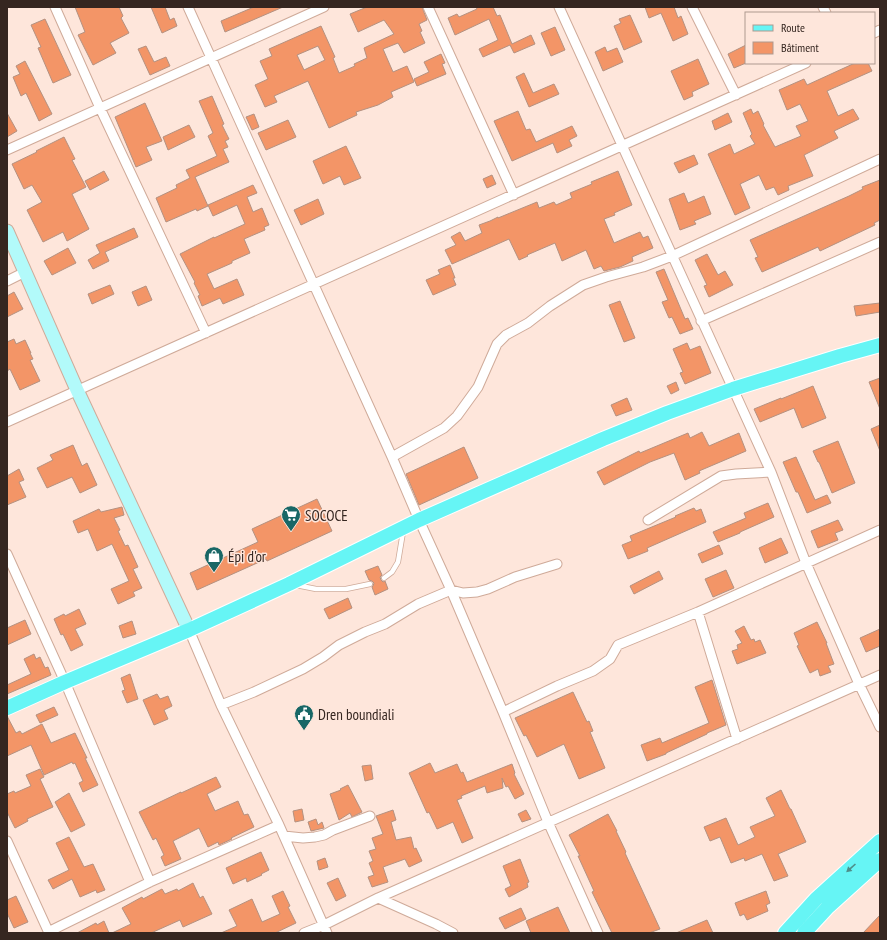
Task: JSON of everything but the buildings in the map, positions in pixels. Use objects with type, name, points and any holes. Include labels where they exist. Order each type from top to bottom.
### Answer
[{"type":"main road","points":[[7,708],[189,630],[289,584],[419,520],[603,438],[667,413],[733,390],[880,345]]},
{"type":"main road","points":[[785,933],[816,899],[880,841]]},
{"type":"main road","points":[[804,933],[828,907],[880,860]]},
{"type":"street","points":[[55,7],[100,108],[206,333]]},
{"type":"street","points":[[188,7],[392,457],[503,712],[548,822],[598,933]]},
{"type":"street","points":[[7,150],[324,7]]},
{"type":"street","points":[[428,7],[514,195]]},
{"type":"street","points":[[559,7],[771,472],[806,563],[859,684],[880,727]]},
{"type":"street","points":[[692,7],[736,95]]},
{"type":"street","points":[[7,422],[804,64]]},
{"type":"street","points":[[392,457],[444,428],[457,416],[478,387],[497,344],[506,334],[528,323],[550,306],[583,285],[643,267],[672,256],[880,159]]},
{"type":"street","points":[[7,231],[77,390],[189,630],[221,705],[279,825],[325,929]]},
{"type":"street","points":[[702,321],[880,242]]},
{"type":"street","points":[[7,281],[25,272]]},
{"type":"street","points":[[648,520],[721,476],[771,472]]},
{"type":"street","points":[[503,712],[557,686],[593,671],[610,659],[618,645],[698,612],[880,530]]},
{"type":"street","points":[[7,554],[65,682],[150,882]]},
{"type":"street","points":[[221,705],[254,692],[303,669],[323,658],[339,645],[385,624],[418,604],[450,590],[463,593],[477,592],[488,589],[515,577],[557,564]]},
{"type":"street","points":[[698,612],[737,739]]},
{"type":"street","points":[[304,933],[325,929],[378,898],[880,675]]},
{"type":"street","points":[[284,836],[303,838],[324,835],[370,816]]},
{"type":"street","points":[[7,841],[49,932],[150,882],[279,825]]},
{"type":"street","points":[[378,898],[453,933]]},
{"type":"lane","points":[[384,578],[392,572],[398,562],[404,528]]},
{"type":"lane","points":[[289,584],[316,589],[346,589],[370,584]]},
{"type":"place","name":"SOCOCE","points":[[291,532]]},
{"type":"place","name":"Épi d'or","points":[[214,573]]},
{"type":"place","name":"Dren boundiali","points":[[304,731]]}]
